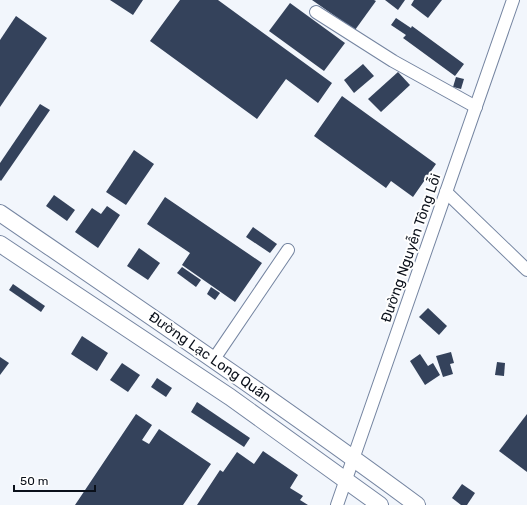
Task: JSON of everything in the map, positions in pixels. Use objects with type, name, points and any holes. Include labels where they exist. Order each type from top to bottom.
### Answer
[{"type":"main road","name":"Đường Lạc Long Quân","points":[[0,214],[214,359],[354,458],[417,505]]},
{"type":"main road","name":"Đường Lạc Long Quân","points":[[0,244],[230,397],[380,505]]},
{"type":"street","name":"Đường Nguyễn Tông Lỗi","points":[[337,505],[513,0]]},
{"type":"street","points":[[316,12],[393,61],[476,108]]},
{"type":"street","points":[[446,192],[527,270]]},
{"type":"street","points":[[214,359],[288,250]]},
{"type":"building","points":[[110,0],[143,0],[133,15]]},
{"type":"building","points":[[180,0],[218,0],[332,83],[318,103],[286,79],[257,119],[150,41]]},
{"type":"building","points":[[312,0],[374,0],[376,1],[355,30]]},
{"type":"building","points":[[385,0],[405,0],[398,10]]},
{"type":"building","points":[[414,0],[442,0],[428,18],[411,5]]},
{"type":"building","points":[[290,3],[345,43],[324,71],[269,31]]},
{"type":"building","points":[[16,16],[47,38],[0,107],[0,40]]},
{"type":"building","points":[[396,18],[411,28],[412,26],[464,64],[455,76],[403,38],[406,35],[391,25]]},
{"type":"building","points":[[363,64],[374,76],[354,93],[344,80]]},
{"type":"building","points":[[398,72],[410,85],[381,112],[368,99]]},
{"type":"building","points":[[456,77],[464,79],[461,89],[453,87]]},
{"type":"building","points":[[342,96],[436,164],[413,197],[391,181],[386,188],[314,136]]},
{"type":"building","points":[[40,104],[50,110],[1,181],[0,163]]},
{"type":"building","points":[[134,150],[154,164],[126,205],[106,192]]},
{"type":"building","points":[[54,195],[75,210],[67,221],[46,206]]},
{"type":"building","points":[[165,197],[262,263],[235,302],[182,265],[190,253],[147,224]]},
{"type":"building","points":[[107,206],[120,215],[98,248],[75,232],[92,208],[101,214]]},
{"type":"building","points":[[253,227],[277,244],[270,253],[246,237]]},
{"type":"building","points":[[139,248],[160,263],[148,280],[127,266]]},
{"type":"building","points":[[182,267],[201,280],[196,287],[177,273]]},
{"type":"building","points":[[13,284],[45,306],[41,312],[9,290]]},
{"type":"building","points":[[211,287],[220,293],[215,300],[207,294]]},
{"type":"building","points":[[428,308],[447,326],[439,335],[419,317]]},
{"type":"building","points":[[82,336],[108,353],[97,371],[71,354]]},
{"type":"building","points":[[451,352],[454,363],[450,364],[453,374],[443,377],[436,356]]},
{"type":"building","points":[[420,354],[428,366],[433,363],[440,375],[425,385],[410,361]]},
{"type":"building","points":[[0,357],[9,363],[0,375]]},
{"type":"building","points":[[497,362],[505,363],[504,376],[495,375]]},
{"type":"building","points":[[122,363],[140,375],[128,392],[110,380]]},
{"type":"building","points":[[157,378],[172,388],[166,397],[151,387]]},
{"type":"building","points":[[197,402],[250,438],[244,447],[191,412]]},
{"type":"building","points":[[136,414],[152,425],[142,440],[149,444],[159,429],[211,464],[183,505],[75,505]]},
{"type":"building","points":[[527,414],[527,472],[499,451]]},
{"type":"building","points":[[263,451],[298,475],[290,488],[303,496],[300,500],[308,505],[197,505],[220,470],[223,472],[237,452],[254,464]]},
{"type":"building","points":[[462,484],[475,493],[467,505],[461,505],[452,498]]}]
